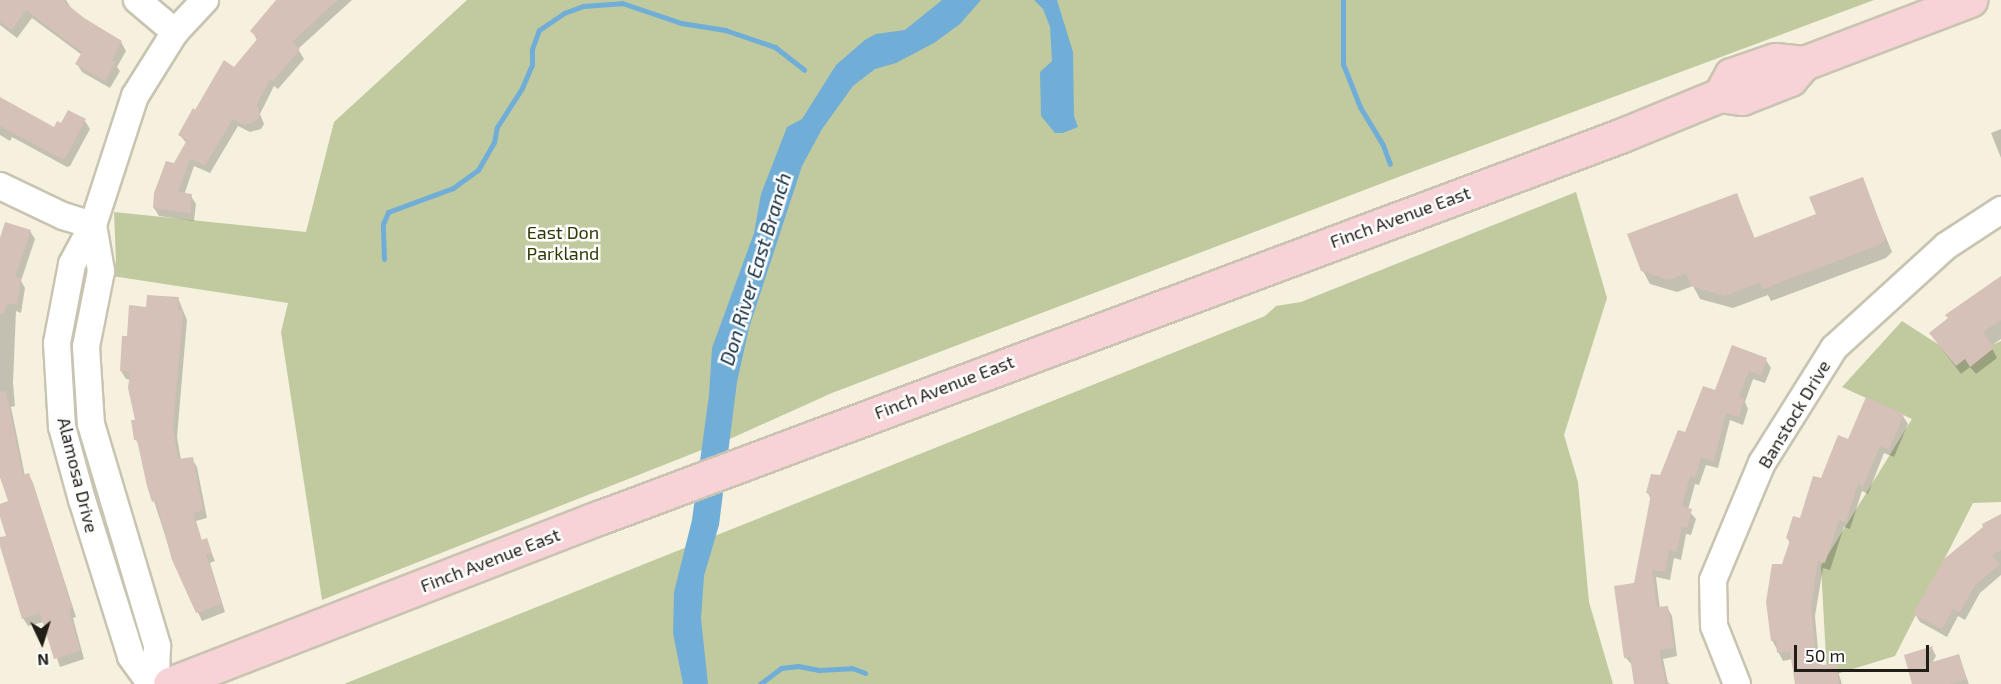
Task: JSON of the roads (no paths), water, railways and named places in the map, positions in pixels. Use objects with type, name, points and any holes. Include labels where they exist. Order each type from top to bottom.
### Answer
[{"type":"main road","name":"Finch Avenue East","points":[[170,684],[783,448],[1620,136],[1720,95],[1731,75],[1775,60],[1804,63],[1970,0]]},
{"type":"street","points":[[138,0],[175,32]]},
{"type":"street","name":"Alamosa Drive","points":[[154,684],[157,646],[91,424],[86,347],[101,271],[93,225],[135,96],[175,32],[205,0]]},
{"type":"street","points":[[0,186],[63,216],[93,225]]},
{"type":"street","name":"Banstock Drive","points":[[1737,684],[1714,626],[1713,580],[1762,463],[1834,348],[1946,246],[2001,210]]},
{"type":"water","name":"Don River East Branch","points":[[942,0],[981,0],[960,24],[934,43],[896,63],[875,69],[853,86],[822,129],[802,166],[749,328],[737,382],[719,525],[704,576],[701,619],[708,684],[683,684],[673,633],[674,592],[692,520],[709,395],[712,348],[754,233],[761,194],[787,127],[802,119],[836,65],[866,39],[876,34],[905,30]]},
{"type":"water","points":[[1034,0],[1057,0],[1073,52],[1074,116],[1078,127],[1063,133],[1055,133],[1041,116],[1040,72],[1052,61],[1050,27],[1043,9]]},
{"type":"waterway","points":[[1343,0],[1343,64],[1360,107],[1383,145],[1390,164]]},
{"type":"waterway","points":[[384,259],[383,224],[388,212],[453,188],[478,170],[494,142],[497,127],[522,88],[532,65],[532,49],[539,30],[564,13],[583,6],[622,3],[681,23],[725,30],[775,47],[804,70]]},
{"type":"waterway","points":[[760,684],[781,668],[798,666],[818,670],[852,668],[865,673]]},
{"type":"park label","name":"East Don Parkland","points":[[563,243]]}]
